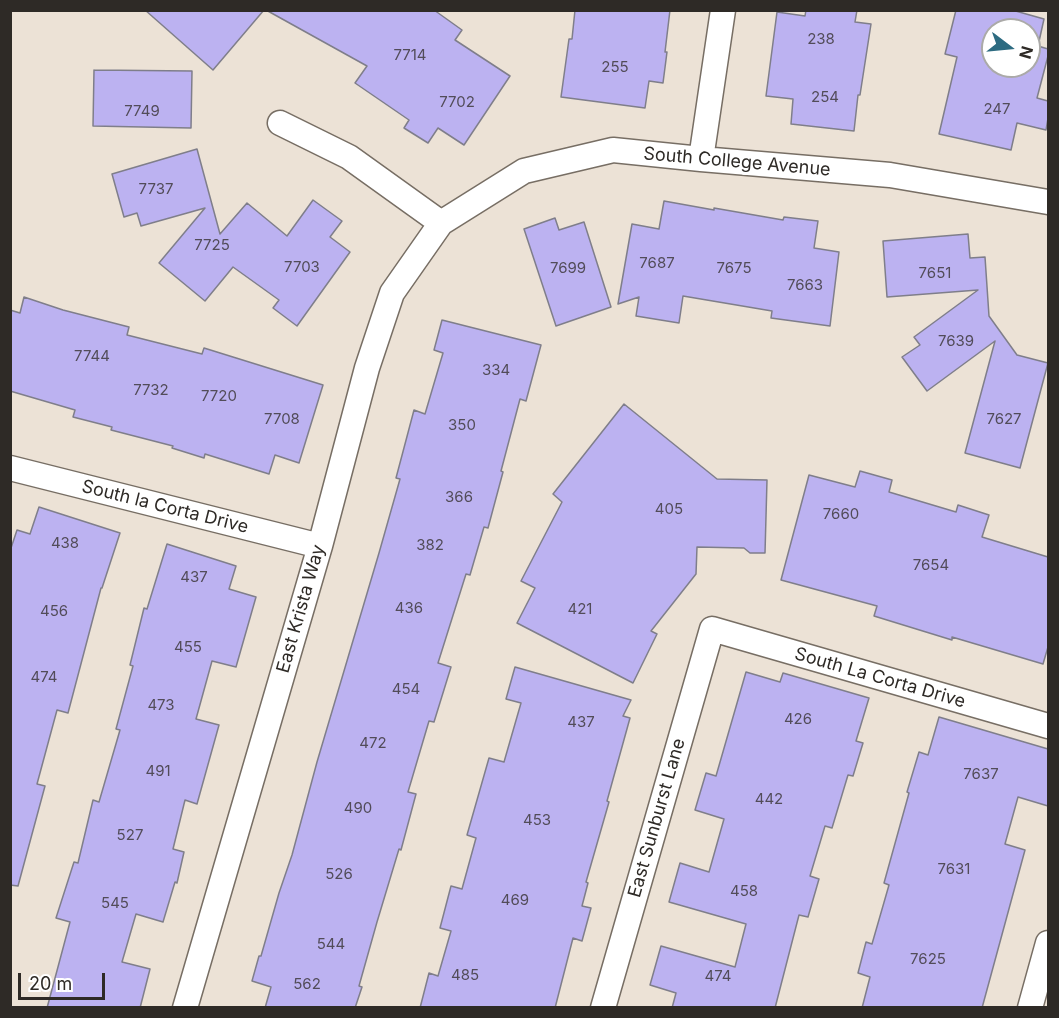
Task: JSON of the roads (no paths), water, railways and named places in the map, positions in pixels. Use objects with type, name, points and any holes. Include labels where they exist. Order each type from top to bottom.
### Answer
[{"type":"street","points":[[701,159],[723,10]]},
{"type":"street","points":[[280,123],[349,157],[441,223]]},
{"type":"street","name":"South College Avenue","points":[[441,223],[524,171],[613,150],[890,175],[1048,202]]},
{"type":"street","name":"East Krista Way","points":[[185,1008],[320,546],[367,368],[392,293],[441,223]]},
{"type":"street","name":"South la Corta Drive","points":[[10,468],[320,546]]},
{"type":"street","name":"South La Corta Drive","points":[[712,629],[1048,726]]},
{"type":"street","name":"East Sunburst Lane","points":[[603,1008],[712,629]]},
{"type":"street","points":[[1030,1008],[1048,943]]}]
